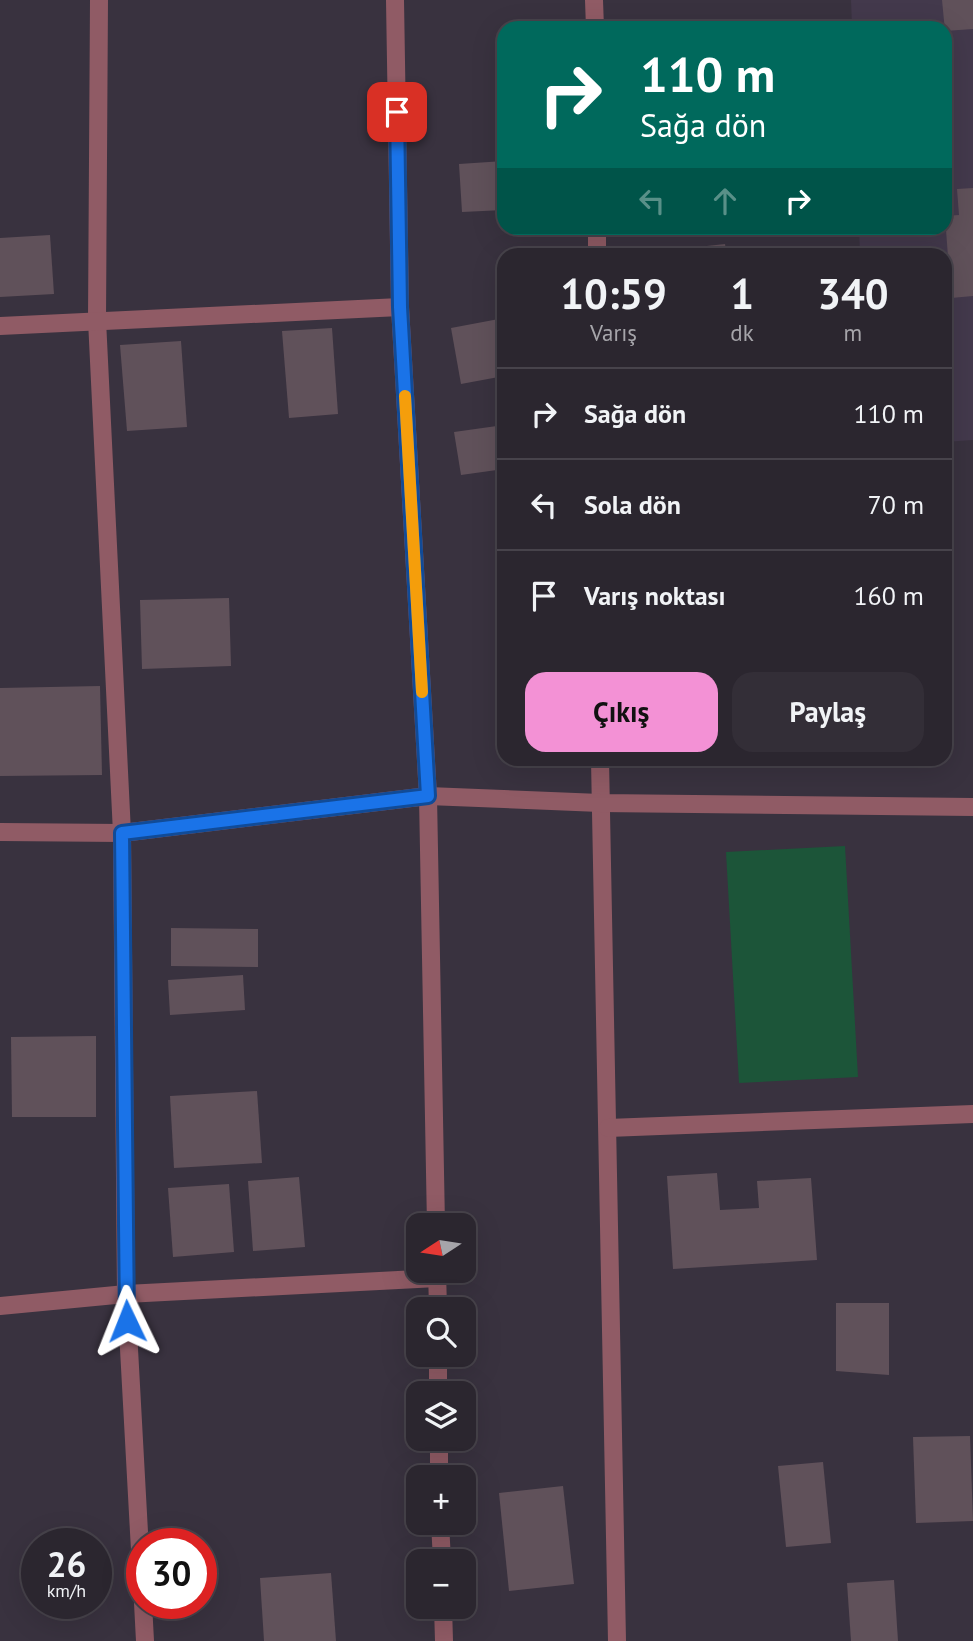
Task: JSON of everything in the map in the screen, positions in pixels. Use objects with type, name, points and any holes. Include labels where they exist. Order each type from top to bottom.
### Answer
[{"type":"street","points":[[99,0],[97,320],[122,833],[126,1294],[139,1528]]},
{"type":"street","points":[[396,0],[400,307],[428,796],[436,1213]]},
{"type":"street","points":[[594,0],[595,21]]},
{"type":"street","points":[[0,326],[400,307]]},
{"type":"street","points":[[600,766],[617,1641]]},
{"type":"street","points":[[0,832],[122,833],[428,796],[600,803],[973,807]]},
{"type":"street","points":[[608,1128],[973,1114]]},
{"type":"street","points":[[0,1306],[126,1294],[406,1276]]},
{"type":"street","points":[[144,1619],[145,1641]]},
{"type":"street","points":[[443,1619],[444,1641]]},
{"type":"shaded area","points":[[851,0],[973,0],[973,440],[952,442],[952,248],[860,248],[859,235],[952,235],[952,21],[852,21]]},
{"type":"green space","points":[[845,846],[858,1077],[739,1083],[726,852]]},
{"type":"building","points":[[942,0],[973,0],[973,29],[952,30],[952,21],[944,21]]},
{"type":"building","points":[[497,161],[497,210],[462,212],[459,164]]},
{"type":"building","points":[[973,188],[973,296],[952,298],[952,248],[947,248],[946,235],[952,235],[952,216],[959,215],[957,189]]},
{"type":"building","points":[[50,235],[54,294],[0,297],[0,238]]},
{"type":"building","points":[[725,244],[726,248],[688,248]]},
{"type":"building","points":[[497,319],[497,377],[461,384],[451,328]]},
{"type":"building","points":[[332,328],[338,414],[289,418],[282,331]]},
{"type":"building","points":[[181,341],[187,427],[127,431],[120,345]]},
{"type":"building","points":[[497,426],[497,470],[461,475],[454,432]]},
{"type":"building","points":[[229,598],[231,666],[142,669],[140,600]]},
{"type":"building","points":[[100,686],[102,775],[0,776],[0,688]]},
{"type":"building","points":[[171,928],[258,929],[258,967],[171,966]]},
{"type":"building","points":[[243,975],[245,1010],[170,1015],[168,980]]},
{"type":"building","points":[[96,1036],[96,1117],[12,1117],[11,1037]]},
{"type":"building","points":[[257,1091],[262,1163],[174,1168],[170,1096]]},
{"type":"building","points":[[717,1173],[720,1210],[759,1208],[757,1181],[811,1178],[817,1260],[673,1269],[667,1176]]},
{"type":"building","points":[[299,1177],[305,1247],[253,1251],[248,1181]]},
{"type":"building","points":[[229,1184],[234,1252],[173,1257],[168,1188]]},
{"type":"building","points":[[836,1303],[889,1303],[889,1375],[836,1371]]},
{"type":"building","points":[[970,1436],[973,1521],[916,1523],[913,1437]]},
{"type":"building","points":[[823,1462],[831,1543],[786,1547],[778,1466]]},
{"type":"building","points":[[563,1486],[574,1584],[509,1591],[499,1493]]},
{"type":"building","points":[[331,1573],[336,1641],[264,1641],[260,1578]]},
{"type":"building","points":[[894,1580],[898,1641],[851,1641],[847,1583]]},
{"type":"slow traffic","points":[[405,396],[422,692]]},
{"type":"route","points":[[127,1321],[122,833],[428,796],[400,307],[397,112]]}]
